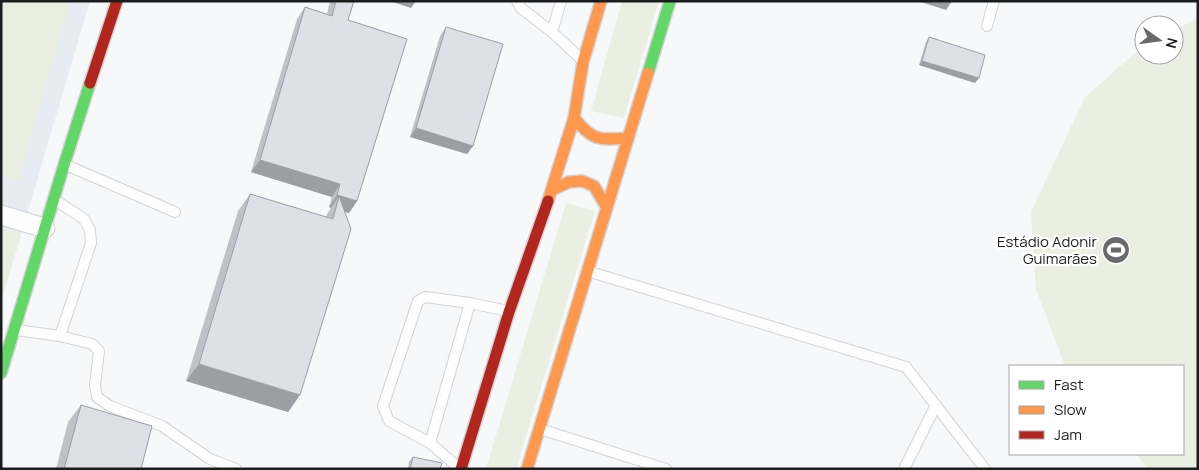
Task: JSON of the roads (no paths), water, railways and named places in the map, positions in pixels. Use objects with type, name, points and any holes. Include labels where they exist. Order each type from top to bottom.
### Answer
[{"type":"street","points":[[1,373],[64,165],[117,1]]},
{"type":"street","points":[[460,469],[509,312],[552,190],[574,118],[583,62],[602,1]]},
{"type":"street","points":[[527,469],[586,270],[607,208],[670,1]]},
{"type":"street","points":[[574,118],[586,133],[597,140],[627,138]]},
{"type":"street","points":[[552,190],[569,182],[582,181],[594,186],[607,208]]},
{"type":"street","points":[[1,215],[45,228]]},
{"type":"lane","points":[[517,1],[521,8],[552,32],[583,62]]},
{"type":"lane","points":[[552,32],[561,1]]},
{"type":"lane","points":[[987,26],[994,1]]},
{"type":"lane","points":[[64,165],[175,212]]},
{"type":"lane","points":[[54,199],[84,219],[90,230],[91,243],[60,336]]},
{"type":"lane","points":[[586,270],[906,367],[982,468]]},
{"type":"lane","points":[[460,469],[430,443],[389,421],[383,406],[418,301],[425,297],[470,303],[509,312]]},
{"type":"lane","points":[[430,443],[470,303]]},
{"type":"lane","points":[[14,330],[60,336],[92,344],[99,351],[95,385],[97,397],[110,406],[162,426],[210,459],[236,469]]},
{"type":"lane","points":[[904,469],[936,405]]},
{"type":"lane","points":[[539,429],[666,469]]},
{"type":"place","name":"Estádio Adonir Guimarães","points":[[1116,250]]}]
